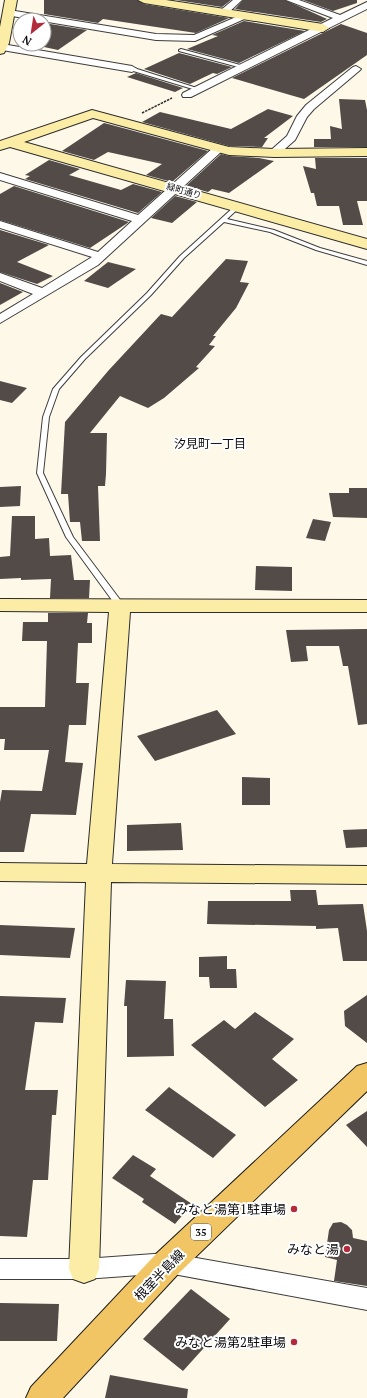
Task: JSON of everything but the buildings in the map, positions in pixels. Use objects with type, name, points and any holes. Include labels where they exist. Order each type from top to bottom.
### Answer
[{"type":"main road","name":"根室半島線","points":[[42,1398],[168,1263],[367,1074]]},
{"type":"street","points":[[144,0],[323,28]]},
{"type":"street","points":[[224,12],[238,0]]},
{"type":"street","points":[[290,0],[341,18]]},
{"type":"street","points":[[352,0],[367,5]]},
{"type":"street","points":[[187,95],[367,5]]},
{"type":"street","points":[[132,69],[110,67],[1,42],[7,7],[156,37],[175,38],[195,38],[246,16]]},
{"type":"street","points":[[274,153],[291,138],[302,116],[310,107],[356,69]]},
{"type":"street","points":[[6,144],[92,114],[218,149],[274,153],[367,152]]},
{"type":"street","name":"緑町通り","points":[[6,144],[175,189],[367,244]]},
{"type":"street","points":[[0,319],[94,262],[218,149]]},
{"type":"street","points":[[0,176],[141,220]]},
{"type":"street","points":[[0,224],[100,256]]},
{"type":"street","points":[[0,277],[43,293]]},
{"type":"street","points":[[0,605],[367,606]]},
{"type":"street","points":[[84,1269],[99,872],[120,605]]},
{"type":"street","points":[[0,872],[367,875]]},
{"type":"street","points":[[0,1269],[84,1269],[168,1263],[367,1299]]},
{"type":"lane","points":[[181,50],[242,67]]},
{"type":"lane","points":[[132,69],[198,89]]},
{"type":"lane","points":[[120,605],[70,537],[40,473],[46,417],[56,390],[83,358],[149,294],[182,257],[237,207]]},
{"type":"lane","points":[[224,220],[272,231],[318,249],[367,263]]},
{"type":"path","points":[[136,115],[172,98]]},
{"type":"place","name":"みなと湯第1駐車場","points":[[294,1209]]},
{"type":"place","name":"みなと湯","points":[[347,1249]]},
{"type":"place","name":"みなと湯第2駐車場","points":[[294,1342]]},
{"type":"district","name":"汐見町一丁目","points":[[210,443]]}]
